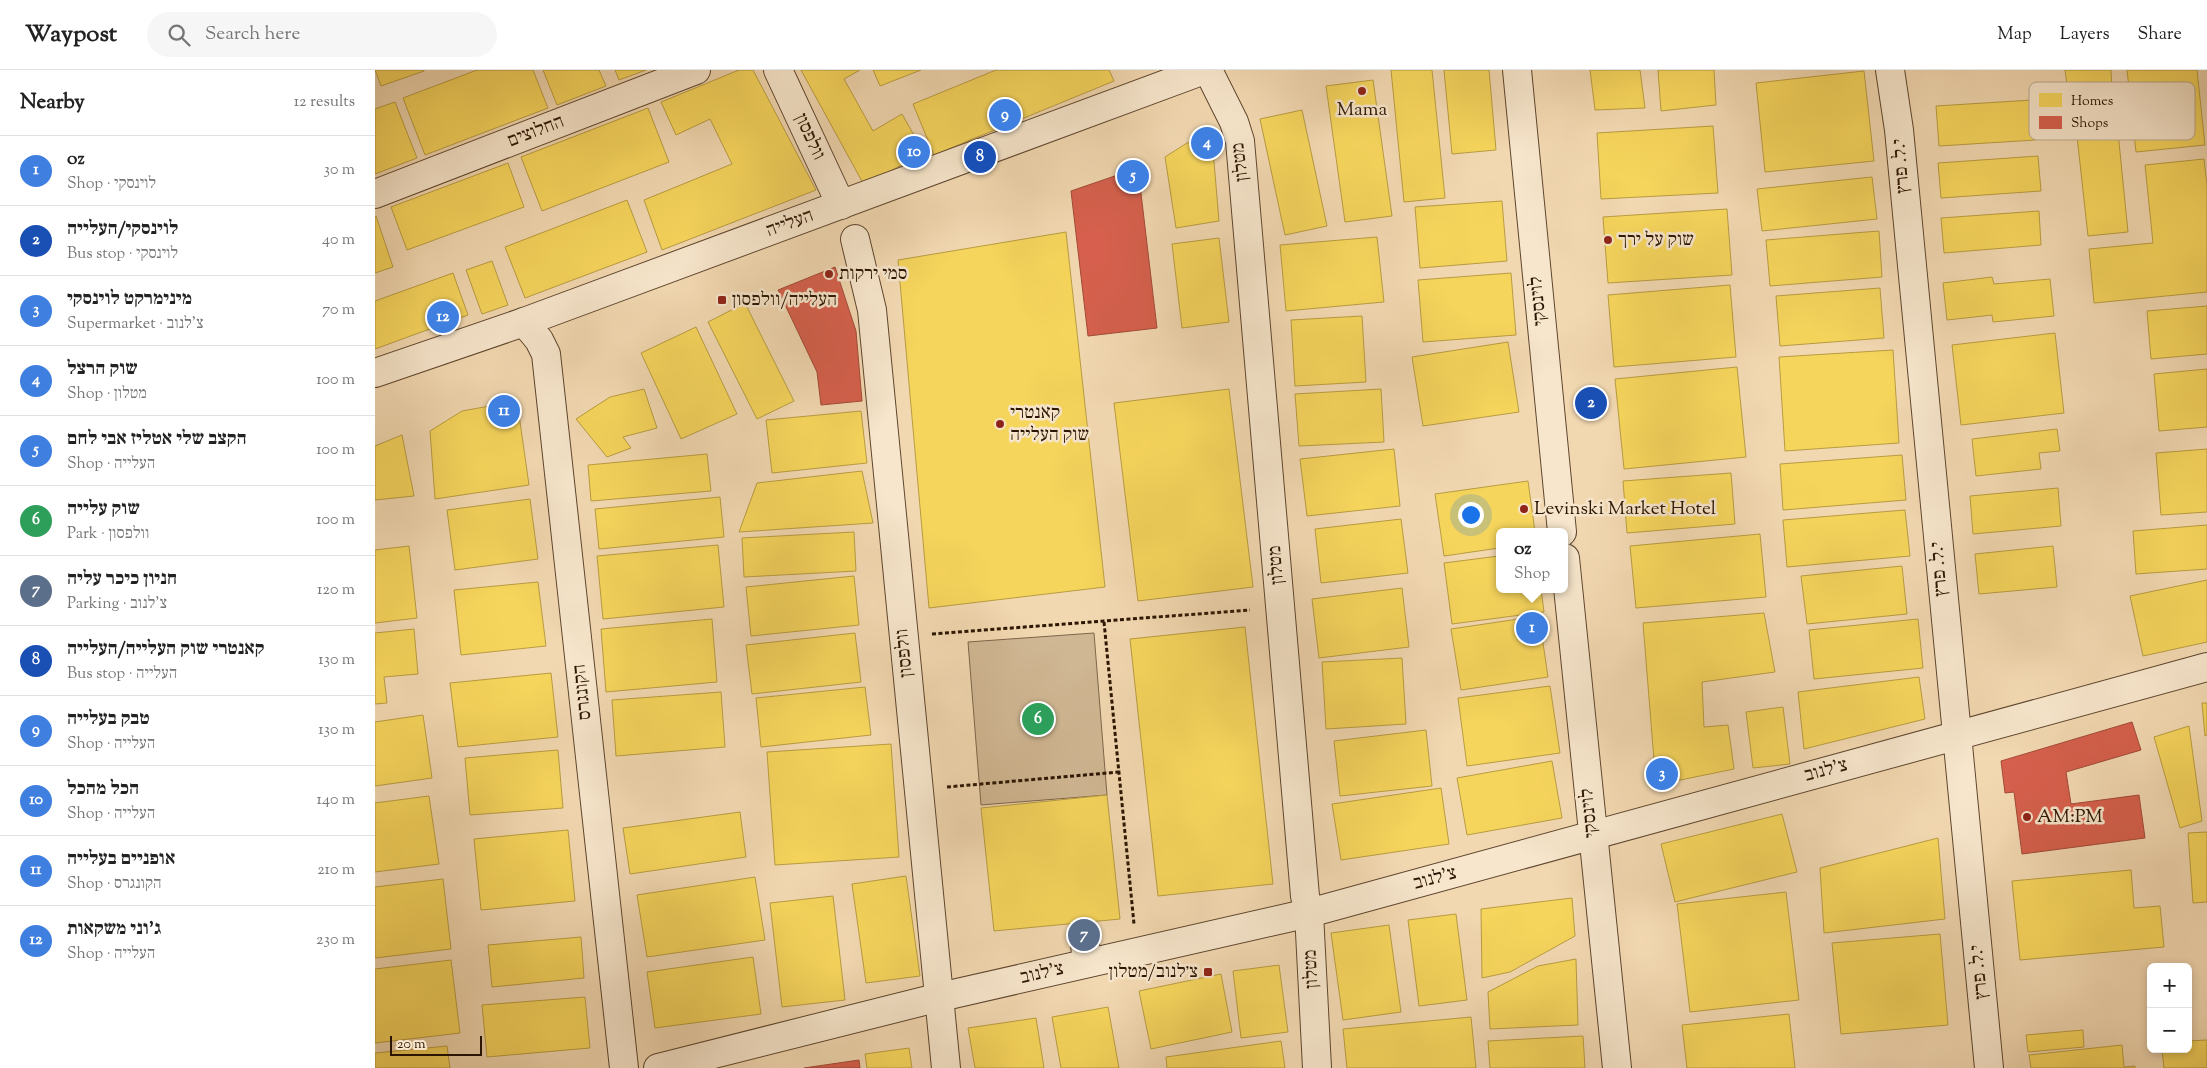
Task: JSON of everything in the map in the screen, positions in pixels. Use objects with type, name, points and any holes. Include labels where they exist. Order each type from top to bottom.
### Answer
[{"type":"street","name":"החלוצים","points":[[375,194],[696,70]]},
{"type":"street","name":"וולפסון","points":[[778,70],[841,205]]},
{"type":"street","name":"העלייה","points":[[375,374],[524,322],[1204,70]]},
{"type":"street","name":"מטלון","points":[[1208,70],[1234,122],[1240,141],[1305,896],[1309,913],[1317,1068]]},
{"type":"street","name":"לוינסקי","points":[[1517,70],[1562,528]]},
{"type":"street","name":"י.ל. פרץ","points":[[1890,70],[1899,140],[1989,1068]]},
{"type":"street","name":"וולפסון","points":[[855,239],[872,310],[946,1068]]},
{"type":"street","name":"הקונגרס","points":[[524,322],[539,340],[546,354],[624,1068]]},
{"type":"street","name":"לוינסקי","points":[[1568,589],[1617,1068]]},
{"type":"street","name":"צ'לנוב","points":[[658,1068],[940,997],[1309,913],[2207,667]]},
{"type":"street","points":[[1084,934],[1087,964]]},
{"type":"path","points":[[904,637],[1269,609],[1281,610]]},
{"type":"path","points":[[1104,621],[1137,952]]},
{"type":"path","points":[[919,789],[1119,772]]},
{"type":"shaded area","points":[[1094,633],[1107,795],[981,805],[968,642]]},
{"type":"building: Homes","points":[[375,70],[424,70],[424,71],[381,86]]},
{"type":"building: Homes","points":[[477,70],[533,70],[548,108],[425,155],[403,98]]},
{"type":"building: Homes","points":[[543,70],[599,70],[606,86],[557,105]]},
{"type":"building: Homes","points":[[615,70],[646,70],[619,80]]},
{"type":"building: Homes","points":[[739,70],[753,70],[816,190],[662,250],[644,200],[732,164],[710,119],[676,135],[661,102]]},
{"type":"building: Homes","points":[[801,70],[860,70],[844,79],[873,131],[902,114],[924,153],[864,185]]},
{"type":"building: Homes","points":[[873,70],[921,70],[880,86]]},
{"type":"building: Homes","points":[[996,70],[1109,70],[1114,81],[934,155],[913,104]]},
{"type":"building: Homes","points":[[1391,70],[1432,70],[1445,198],[1404,202]]},
{"type":"building: Homes","points":[[1444,70],[1489,70],[1496,150],[1452,154]]},
{"type":"building: Homes","points":[[1590,70],[1640,70],[1645,108],[1595,110]]},
{"type":"building: Homes","points":[[1658,70],[1714,70],[1716,105],[1661,111]]},
{"type":"building: Homes","points":[[2065,70],[2111,70],[2112,82],[2067,82]]},
{"type":"building: Homes","points":[[2127,70],[2197,70],[2205,145],[2136,152],[2135,140],[2195,140],[2195,82],[2128,82]]},
{"type":"building: Homes","points":[[1864,71],[1874,161],[1765,172],[1756,83]]},
{"type":"building: Homes","points":[[1373,80],[1392,216],[1345,222],[1326,86]]},
{"type":"building: Homes","points":[[2029,100],[2029,140],[2035,140],[1939,146],[1936,106]]},
{"type":"building: Homes","points":[[395,102],[417,158],[375,174],[375,109]]},
{"type":"building: Homes","points":[[648,108],[669,162],[542,211],[521,157]]},
{"type":"building: Homes","points":[[1302,110],[1327,226],[1285,235],[1260,119]]},
{"type":"building: Homes","points":[[1713,126],[1718,193],[1601,199],[1597,133]]},
{"type":"building: Homes","points":[[1212,138],[1219,221],[1176,228],[1165,157],[1187,143]]},
{"type":"building: Homes","points":[[2077,140],[2119,140],[2128,232],[2088,236]]},
{"type":"building: Homes","points":[[2038,156],[2041,191],[1941,198],[1938,163]]},
{"type":"building: Homes","points":[[2204,159],[2207,185],[2207,292],[2094,303],[2089,249],[2153,243],[2145,165]]},
{"type":"building: Homes","points":[[508,163],[524,207],[407,250],[391,207]]},
{"type":"building: Homes","points":[[1872,177],[1877,219],[1762,231],[1757,189]]},
{"type":"building: Homes","points":[[627,200],[647,252],[525,298],[505,247]]},
{"type":"building: Homes","points":[[1502,201],[1507,261],[1420,268],[1415,207]]},
{"type":"building: Homes","points":[[1727,209],[1732,275],[1608,283],[1603,217]]},
{"type":"building: Homes","points":[[2039,211],[2041,245],[1944,253],[1941,218]]},
{"type":"building: Homes","points":[[375,217],[393,267],[375,273]]},
{"type":"building: Homes","points":[[1879,231],[1882,277],[1770,286],[1766,240]]},
{"type":"building: Homes","name":"קאנטרי שוק העלייה","points":[[1066,232],[1105,587],[929,608],[898,260]]},
{"type":"building: Homes","points":[[1377,237],[1384,302],[1286,311],[1280,245]]},
{"type":"building: Homes","points":[[1219,238],[1229,322],[1182,328],[1172,244]]},
{"type":"building: Homes","points":[[492,261],[508,305],[482,314],[466,270]]},
{"type":"building: Homes","points":[[453,273],[468,315],[375,349],[375,301]]},
{"type":"building: Homes","points":[[1511,273],[1516,335],[1423,342],[1418,280]]},
{"type":"building: Homes","points":[[1992,277],[1994,284],[2050,279],[2054,316],[1993,322],[1992,315],[1947,320],[1943,283]]},
{"type":"building: Homes","points":[[1730,285],[1736,357],[1614,367],[1608,295]]},
{"type":"building: Homes","points":[[1880,288],[1884,338],[1780,346],[1776,296]]},
{"type":"building: Homes","points":[[745,303],[794,401],[757,419],[708,322]]},
{"type":"building: Homes","points":[[2207,306],[2207,354],[2151,359],[2147,311]]},
{"type":"building: Homes","points":[[1362,316],[1366,382],[1295,386],[1291,320]]},
{"type":"building: Homes","points":[[696,327],[737,414],[681,439],[641,353]]},
{"type":"building: Homes","points":[[2055,333],[2064,413],[1961,425],[1952,345]]},
{"type":"building: Homes","points":[[1508,342],[1519,412],[1423,426],[1412,357]]},
{"type":"building: Homes","points":[[1893,350],[1899,443],[1785,451],[1779,357]]},
{"type":"building: Homes","points":[[1737,367],[1746,457],[1624,469],[1615,379]]},
{"type":"building: Homes","points":[[2207,369],[2207,427],[2159,431],[2154,374]]},
{"type":"building: Homes","points":[[644,389],[657,428],[623,437],[631,448],[607,457],[576,419],[610,397]]},
{"type":"building: Homes","points":[[1229,389],[1253,587],[1138,601],[1114,403]]},
{"type":"building: Homes","points":[[1381,389],[1384,442],[1299,446],[1295,394]]},
{"type":"building: Homes","points":[[517,401],[529,485],[435,499],[430,431],[462,411]]},
{"type":"building: Homes","points":[[861,411],[867,463],[772,473],[766,420]]},
{"type":"building: Homes","points":[[2057,429],[2060,451],[2039,453],[2041,469],[1976,476],[1972,439]]},
{"type":"building: Homes","points":[[402,435],[414,496],[375,500],[375,446]]},
{"type":"building: Homes","points":[[1394,449],[1400,506],[1307,516],[1300,459]]},
{"type":"building: Homes","points":[[2207,449],[2207,512],[2161,515],[2156,453]]},
{"type":"building: Homes","points":[[707,454],[711,491],[591,501],[588,465]]},
{"type":"building: Homes","points":[[1902,455],[1906,500],[1783,510],[1780,464]]},
{"type":"building: Homes","points":[[862,471],[873,523],[739,532],[757,483]]},
{"type":"building: Homes","points":[[1731,473],[1735,524],[1627,533],[1623,481]]},
{"type":"building: Homes","points":[[1528,481],[1534,528],[1496,528],[1496,548],[1444,556],[1435,494]]},
{"type":"building: Homes","points":[[2058,488],[2061,526],[1973,534],[1970,496]]},
{"type":"building: Homes","points":[[720,497],[724,537],[599,549],[595,509]]},
{"type":"building: Homes","points":[[530,499],[538,559],[455,570],[447,510]]},
{"type":"building: Homes","points":[[1905,510],[1910,556],[1787,567],[1783,520]]},
{"type":"building: Homes","points":[[1401,519],[1408,573],[1321,583],[1315,529]]},
{"type":"building: Homes","points":[[2207,525],[2207,569],[2136,574],[2133,531]]},
{"type":"building: Homes","points":[[854,532],[856,571],[744,577],[742,538]]},
{"type":"building: Homes","points":[[1760,534],[1766,597],[1636,608],[1630,546]]},
{"type":"building: Homes","points":[[718,545],[724,607],[603,619],[597,556]]},
{"type":"building: Homes","points":[[409,546],[417,618],[375,623],[375,550]]},
{"type":"building: Homes","points":[[2053,546],[2057,587],[1979,594],[1975,554]]},
{"type":"building: Homes","points":[[1496,556],[1496,593],[1542,593],[1544,612],[1452,624],[1444,563]]},
{"type":"building: Homes","points":[[1902,566],[1907,614],[1807,624],[1801,576]]},
{"type":"building: Homes","points":[[854,576],[859,625],[751,636],[746,587]]},
{"type":"building: Homes","points":[[2207,580],[2207,642],[2143,656],[2130,596]]},
{"type":"building: Homes","points":[[538,582],[546,646],[461,655],[454,590]]},
{"type":"building: Homes","points":[[1402,588],[1409,647],[1319,658],[1312,599]]},
{"type":"building: Homes","points":[[1764,613],[1775,672],[1702,682],[1704,727],[1728,725],[1734,769],[1656,785],[1643,623]]},
{"type":"building: Homes","points":[[1539,616],[1548,677],[1461,690],[1451,629]]},
{"type":"building: Homes","points":[[712,619],[717,682],[606,692],[601,629]]},
{"type":"building: Homes","points":[[1918,619],[1923,668],[1814,679],[1809,630]]},
{"type":"building: Homes","points":[[1245,627],[1273,884],[1158,896],[1130,639]]},
{"type":"building: Homes","points":[[414,629],[418,674],[384,677],[387,703],[375,704],[375,633]]},
{"type":"building: Homes","points":[[855,633],[861,682],[752,694],[746,645]]},
{"type":"building: Homes","points":[[1402,658],[1406,724],[1326,729],[1322,662]]},
{"type":"building: Homes","points":[[551,673],[558,737],[458,747],[450,683]]},
{"type":"building: Homes","points":[[1919,677],[1925,719],[1804,749],[1798,692]]},
{"type":"building: Homes","points":[[1550,686],[1560,753],[1467,766],[1458,698]]},
{"type":"building: Homes","points":[[865,687],[871,735],[761,747],[756,698]]},
{"type":"building: Homes","points":[[721,692],[725,747],[616,756],[612,700]]},
{"type":"building: Homes","points":[[2202,703],[2207,703],[2207,735],[2205,736]]},
{"type":"building: Homes","points":[[1783,707],[1790,764],[1753,768],[1746,712]]},
{"type":"building: Homes","points":[[423,715],[432,778],[375,786],[375,722]]},
{"type":"building: Homes","points":[[2189,726],[2202,821],[2180,828],[2154,737]]},
{"type":"building: Homes","points":[[1426,730],[1432,786],[1340,796],[1334,741]]},
{"type":"building: Homes","points":[[891,744],[899,857],[775,865],[767,752]]},
{"type":"building: Homes","points":[[558,750],[563,808],[470,815],[465,758]]},
{"type":"building: Homes","points":[[1552,761],[1562,818],[1467,835],[1457,778]]},
{"type":"building: Homes","points":[[1441,788],[1449,844],[1341,860],[1332,804]]},
{"type":"building: Homes","points":[[1107,795],[1120,919],[994,931],[981,808]]},
{"type":"building: Homes","points":[[429,796],[439,864],[375,872],[375,803]]},
{"type":"building: Homes","points":[[740,812],[746,857],[630,874],[623,828]]},
{"type":"building: Homes","points":[[1782,814],[1797,872],[1675,902],[1661,844]]},
{"type":"building: Homes","points":[[568,830],[575,901],[481,910],[474,839]]},
{"type":"building: Homes","points":[[2207,832],[2207,902],[2193,903],[2188,833]]},
{"type":"building: Homes","points":[[1938,838],[1945,919],[1824,933],[1820,868]]},
{"type":"building: Homes","points":[[2131,870],[2134,908],[2160,906],[2164,947],[2020,960],[2012,881]]},
{"type":"building: Homes","points":[[906,876],[920,976],[866,983],[852,884]]},
{"type":"building: Homes","points":[[755,877],[765,940],[647,957],[637,895]]},
{"type":"building: Homes","points":[[443,879],[451,949],[375,958],[375,887]]},
{"type":"building: Homes","points":[[1786,892],[1799,1000],[1690,1012],[1677,904]]},
{"type":"building: Homes","points":[[833,896],[845,1000],[782,1007],[770,903]]},
{"type":"building: Homes","points":[[1572,898],[1575,936],[1510,972],[1482,978],[1481,909]]},
{"type":"building: Homes","points":[[1456,914],[1467,1000],[1419,1006],[1408,920]]},
{"type":"building: Homes","points":[[1389,925],[1401,1012],[1343,1020],[1331,933]]},
{"type":"building: Homes","points":[[1940,934],[1948,1025],[1841,1034],[1832,943]]},
{"type":"building: Homes","points":[[581,937],[584,978],[492,987],[488,945]]},
{"type":"building: Homes","points":[[753,957],[761,1014],[655,1028],[647,972]]},
{"type":"building: Homes","points":[[1576,959],[1578,1025],[1490,1029],[1488,992],[1538,966]]},
{"type":"building: Homes","points":[[451,960],[460,1033],[375,1043],[375,969]]},
{"type":"building: Homes","points":[[1279,965],[1288,1032],[1241,1038],[1233,971]]},
{"type":"building: Homes","points":[[1221,974],[1232,1032],[1151,1049],[1139,991]]},
{"type":"building: Homes","points":[[585,997],[590,1048],[487,1057],[482,1005]]},
{"type":"building: Homes","points":[[1108,1007],[1119,1068],[1061,1068],[1052,1017]]},
{"type":"building: Homes","points":[[1789,1014],[1795,1068],[1687,1068],[1682,1025]]},
{"type":"building: Homes","points":[[1471,1017],[1476,1068],[1347,1068],[1343,1029]]},
{"type":"building: Homes","points":[[1036,1018],[1044,1068],[975,1068],[968,1028]]},
{"type":"building: Homes","points":[[2083,1030],[2084,1047],[2028,1052],[2026,1035]]},
{"type":"building: Homes","points":[[1583,1036],[1585,1068],[1490,1068],[1488,1041]]},
{"type":"building: Homes","points":[[2207,1040],[2207,1068],[2164,1068],[2162,1053],[2192,1053],[2192,1041]]},
{"type":"building: Homes","points":[[1281,1041],[1285,1068],[1167,1068],[1166,1057]]},
{"type":"building: Homes","points":[[2122,1045],[2124,1067],[2135,1066],[2135,1068],[2031,1068],[2029,1055]]},
{"type":"building: Homes","points":[[447,1046],[450,1068],[375,1068],[375,1053]]},
{"type":"building: Homes","points":[[909,1048],[912,1068],[867,1068],[865,1054]]},
{"type":"building: Shops","points":[[1138,168],[1157,328],[1088,336],[1071,191]]},
{"type":"building: Shops","points":[[835,267],[856,331],[862,401],[821,405],[817,372],[778,290]]},
{"type":"building: Shops","points":[[2132,722],[2141,750],[2066,772],[2071,804],[2139,795],[2145,838],[2022,854],[2014,792],[2005,793],[2001,761]]},
{"type":"building: Shops","points":[[859,1060],[860,1068],[804,1068]]},
{"type":"place","name":"Mama","points":[[1362,91]]},
{"type":"place","name":"טבק בעלייה","points":[[1005,115]]},
{"type":"place","name":"שוק הרצל","points":[[1207,143]]},
{"type":"place","name":"הכל מהכל","points":[[914,152]]},
{"type":"place","name":"קאנטרי שוק העלייה/העלייה","points":[[980,157]]},
{"type":"place","name":"הקצב שלי אטליז אבי לחם","points":[[1133,176]]},
{"type":"place","name":"שוק על ירך","points":[[1608,240]]},
{"type":"place","name":"סמי ירקות","points":[[829,274]]},
{"type":"place","name":"העלייה/וולפסון","points":[[722,300]]},
{"type":"place","name":"ג'וני משקאות","points":[[443,317]]},
{"type":"place","name":"לוינסקי/העלייה","points":[[1591,403]]},
{"type":"place","name":"אופניים בעלייה","points":[[504,411]]},
{"type":"place","name":"קאנטרי שוק העלייה","points":[[1000,424]]},
{"type":"place","name":"Levinski Market Hotel","points":[[1524,509]]},
{"type":"place","name":"oz","points":[[1532,628]]},
{"type":"place","name":"שוק עלייה","points":[[1038,719]]},
{"type":"place","name":"מינימרקט לוינסקי","points":[[1662,774]]},
{"type":"place","name":"AM:PM","points":[[2027,817]]},
{"type":"place","name":"חניון כיכר עליה","points":[[1084,935]]},
{"type":"place","name":"צ׳לנוב/מטלון","points":[[1208,972]]}]
